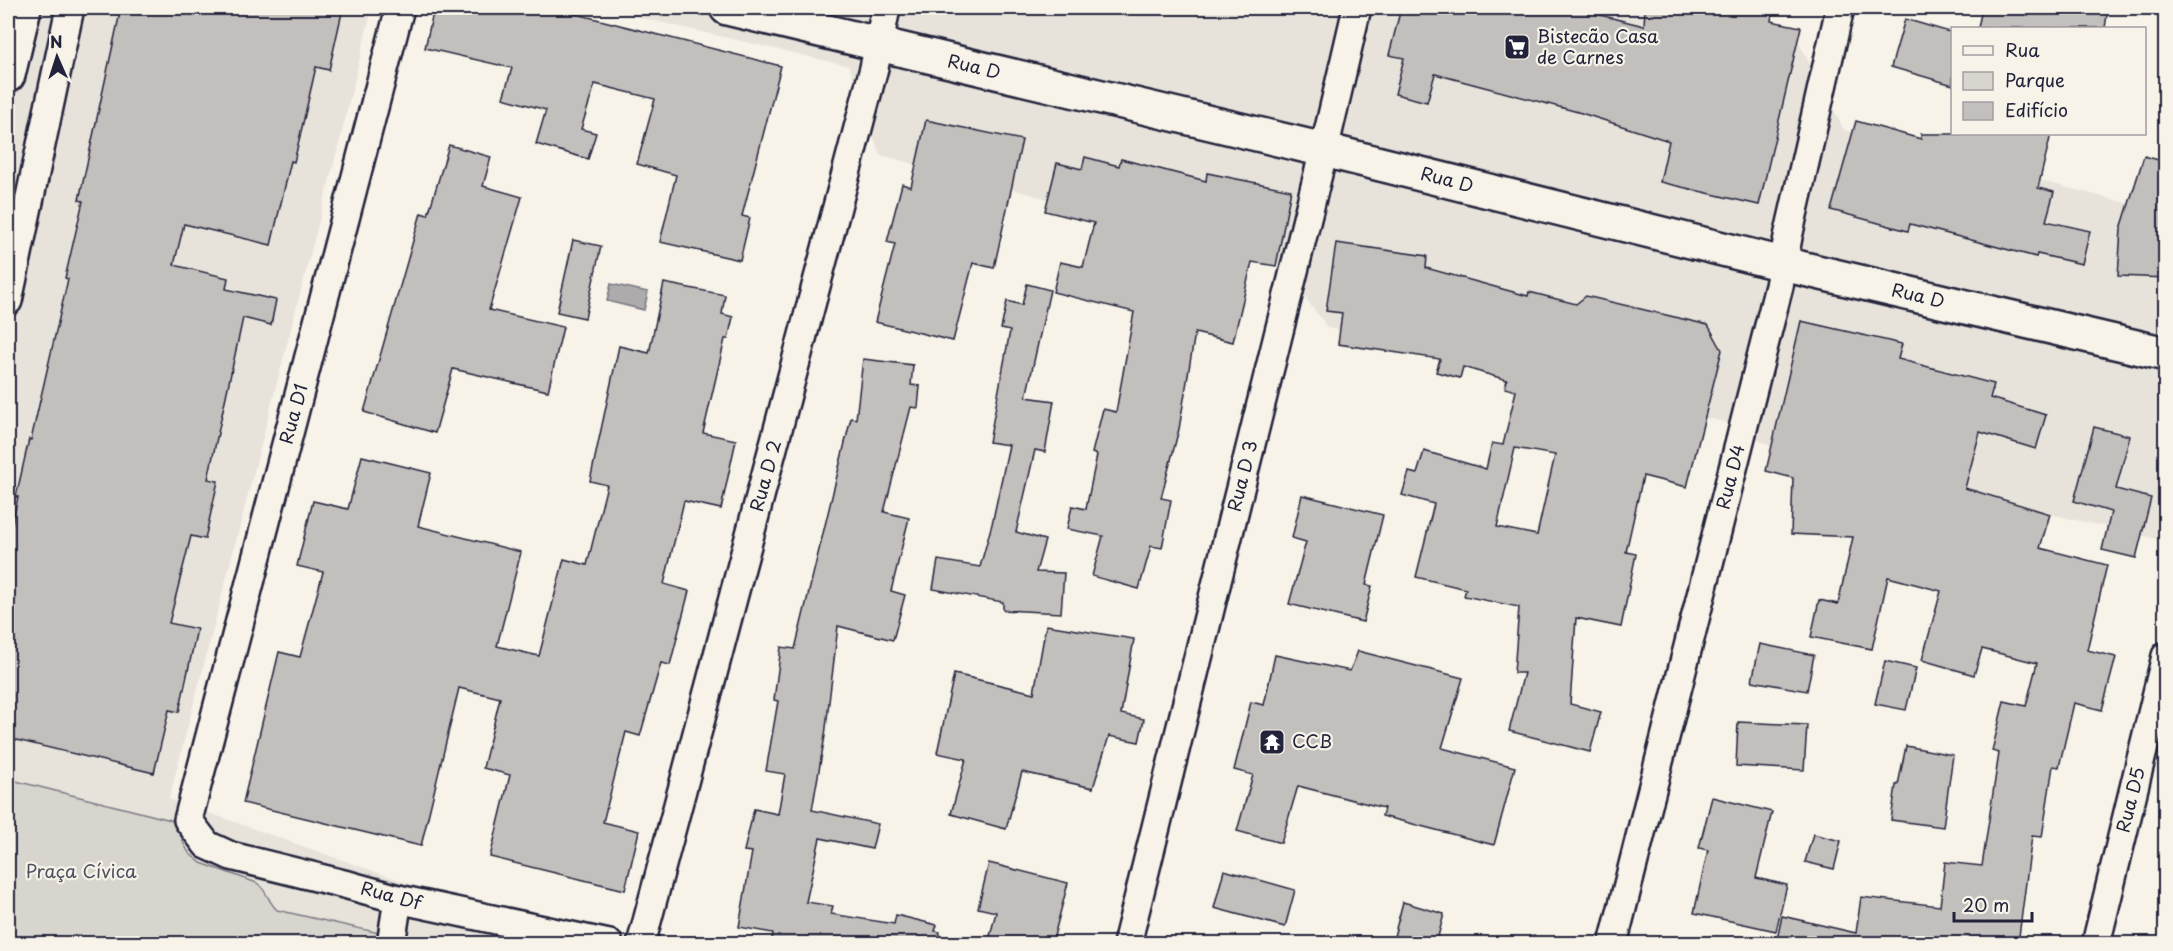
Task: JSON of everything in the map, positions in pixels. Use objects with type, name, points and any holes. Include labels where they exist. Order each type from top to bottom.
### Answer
[{"type":"street","points":[[8,75],[24,8]]},
{"type":"street","points":[[8,302],[70,8]]},
{"type":"street","name":"Rua D1","points":[[188,820],[400,8]]},
{"type":"street","name":"Rua D","points":[[727,8],[1324,150],[1783,264],[2166,354]]},
{"type":"street","name":"Rua D 2","points":[[641,944],[880,45],[886,8]]},
{"type":"street","name":"Rua D 3","points":[[1127,944],[1358,8]]},
{"type":"street","name":"Rua D4","points":[[1613,944],[1779,286],[1840,8]]},
{"type":"street","name":"Rua D5","points":[[2096,944],[2166,656]]},
{"type":"street","name":"Rua Df","points":[[188,820],[207,844],[231,856],[398,899],[609,944]]},
{"type":"street","points":[[391,944],[398,899]]},
{"type":"shaded area","points":[[8,8],[372,8],[340,140],[169,799],[578,943],[8,943]]},
{"type":"shaded area","points":[[599,8],[1690,8],[1793,31],[1844,130],[2165,213],[2165,541],[1778,450],[1724,422],[1328,328],[1275,258],[880,155],[849,66]]},
{"type":"shaded area","points":[[611,284],[648,292],[644,310],[607,301]]},
{"type":"green space","name":"Praça Cívica","points":[[8,779],[171,820],[180,830],[189,853],[201,863],[257,883],[277,910],[393,936],[392,943],[8,943]]},
{"type":"building","points":[[121,8],[343,8],[329,70],[316,67],[294,162],[291,161],[271,245],[184,224],[174,265],[228,278],[226,289],[276,300],[271,325],[243,318],[208,479],[218,481],[205,539],[191,536],[169,623],[197,629],[179,712],[169,710],[154,773],[8,738],[8,542],[29,439],[31,440],[68,279],[65,278],[83,201],[79,200]]},
{"type":"building","points":[[434,8],[553,8],[781,66],[742,216],[750,218],[740,260],[660,242],[676,175],[637,164],[655,99],[595,84],[581,129],[596,133],[588,159],[536,144],[546,110],[503,98],[512,68],[425,48]]},
{"type":"building","points":[[1401,8],[1602,8],[1600,15],[1644,26],[1645,8],[1773,8],[1771,21],[1801,27],[1759,205],[1660,182],[1669,141],[1578,112],[1435,74],[1427,102],[1395,94],[1404,58],[1389,55]]},
{"type":"building","points":[[1982,8],[2108,8],[2105,27],[1978,27]]},
{"type":"building","points":[[1905,19],[1951,32],[1951,84],[1891,67]]},
{"type":"building","points":[[926,120],[1022,140],[994,268],[973,263],[953,341],[875,322],[895,244],[887,242],[902,184],[911,187]]},
{"type":"building","points":[[1856,121],[1921,139],[1921,134],[2051,135],[2038,188],[2054,192],[2046,221],[2090,231],[2082,264],[2037,254],[2036,257],[1910,224],[1908,231],[1831,210]]},
{"type":"building","points":[[449,145],[491,157],[483,186],[522,197],[489,310],[563,327],[548,391],[453,369],[435,433],[364,412],[421,213],[428,215]]},
{"type":"building","points":[[2144,156],[2166,162],[2166,278],[2118,276],[2121,229]]},
{"type":"building","points":[[1085,157],[1119,166],[1121,159],[1206,181],[1207,173],[1291,190],[1276,266],[1252,262],[1233,342],[1195,333],[1179,429],[1161,498],[1171,500],[1162,548],[1151,546],[1139,589],[1092,576],[1103,536],[1067,529],[1072,506],[1086,509],[1097,455],[1092,453],[1103,409],[1116,412],[1134,312],[1053,292],[1060,262],[1083,267],[1094,223],[1045,211],[1057,163],[1082,169]]},
{"type":"building","points":[[573,240],[601,246],[585,318],[557,312]]},
{"type":"building","points":[[1336,243],[1427,256],[1426,268],[1528,296],[1529,292],[1576,304],[1586,296],[1708,325],[1722,350],[1687,487],[1643,476],[1626,552],[1636,554],[1621,627],[1576,618],[1570,704],[1601,712],[1590,752],[1509,731],[1524,673],[1514,673],[1519,607],[1464,596],[1466,589],[1416,577],[1434,504],[1402,495],[1409,472],[1417,474],[1424,451],[1486,469],[1492,443],[1503,445],[1516,391],[1505,388],[1507,380],[1463,367],[1460,378],[1436,372],[1440,359],[1338,344],[1342,313],[1326,311]],"holes":[[[1515,448],[1555,455],[1537,535],[1497,527]]]},
{"type":"building","points":[[664,283],[725,295],[722,314],[733,317],[728,339],[725,339],[703,433],[736,440],[721,509],[684,501],[664,584],[689,591],[670,665],[661,663],[640,736],[626,732],[603,822],[639,831],[625,890],[490,857],[510,775],[483,768],[500,698],[459,688],[421,846],[243,803],[279,652],[300,657],[323,572],[297,566],[313,501],[348,509],[362,456],[431,473],[418,526],[521,552],[497,646],[539,656],[564,559],[587,565],[607,485],[590,481],[619,346],[649,353]]},
{"type":"building","points":[[1027,284],[1050,290],[1026,397],[1054,401],[1045,452],[1035,450],[1016,532],[1045,540],[1036,572],[1064,573],[1061,613],[1003,610],[1003,602],[933,589],[938,560],[980,567],[1009,445],[989,442],[1010,331],[1001,329],[1007,301],[1022,305]]},
{"type":"building","points":[[1801,321],[1902,344],[1898,359],[1994,384],[1990,398],[2046,415],[2036,449],[1980,432],[1965,488],[2050,514],[2040,548],[2107,565],[2087,650],[2116,657],[2102,710],[2074,703],[2059,767],[2053,766],[2042,837],[2032,836],[2018,944],[1776,944],[1782,916],[1856,933],[1861,897],[1940,906],[1945,862],[1982,866],[1999,753],[1992,751],[2004,701],[2026,706],[2037,663],[1982,649],[1974,675],[1922,660],[1941,591],[1888,577],[1872,649],[1811,637],[1819,600],[1838,604],[1853,537],[1791,534],[1793,478],[1766,471]]},
{"type":"building","points":[[863,359],[913,365],[911,385],[920,386],[918,408],[911,407],[884,512],[909,518],[891,591],[905,595],[893,640],[838,626],[825,736],[812,810],[878,824],[872,849],[820,838],[806,902],[833,906],[831,914],[894,924],[896,915],[937,925],[935,931],[940,932],[939,944],[771,944],[773,933],[739,927],[752,852],[744,851],[754,809],[778,814],[785,774],[766,771],[778,701],[774,700],[781,647],[795,649],[851,418],[856,419]]},
{"type":"building","points":[[2094,427],[2130,436],[2116,489],[2151,498],[2136,558],[2102,550],[2111,512],[2074,501]]},
{"type":"building","points":[[1302,495],[1383,515],[1366,585],[1372,586],[1363,622],[1289,604],[1306,542],[1292,538]]},
{"type":"building","points":[[1046,625],[1134,639],[1121,714],[1144,719],[1139,742],[1109,736],[1093,788],[1022,772],[1006,829],[951,814],[966,759],[937,753],[954,674],[1034,693]]},
{"type":"building","points":[[1760,644],[1814,655],[1807,691],[1752,681]]},
{"type":"building","points":[[1358,651],[1463,678],[1442,748],[1515,767],[1494,845],[1382,816],[1384,808],[1298,786],[1281,843],[1237,831],[1253,775],[1234,770],[1251,702],[1264,705],[1275,655],[1350,671]]},
{"type":"building","points":[[1885,661],[1916,668],[1906,710],[1875,704]]},
{"type":"building","points":[[1738,722],[1807,725],[1804,770],[1736,766]]},
{"type":"building","points":[[1906,746],[1953,755],[1943,827],[1891,820],[1896,785],[1898,785]]},
{"type":"building","points":[[1712,797],[1772,812],[1756,878],[1787,885],[1776,931],[1694,913],[1708,850],[1699,848]]},
{"type":"building","points":[[1813,834],[1841,841],[1834,869],[1805,862]]},
{"type":"building","points":[[989,863],[1068,883],[1052,944],[988,944],[996,912],[978,908]]},
{"type":"building","points":[[1224,870],[1295,890],[1285,927],[1214,908]]},
{"type":"building","points":[[1403,902],[1444,914],[1436,944],[1392,944]]},
{"type":"place","name":"Bistecão Casa de Carnes","points":[[1517,47]]},
{"type":"place","name":"CCB","points":[[1272,742]]}]
